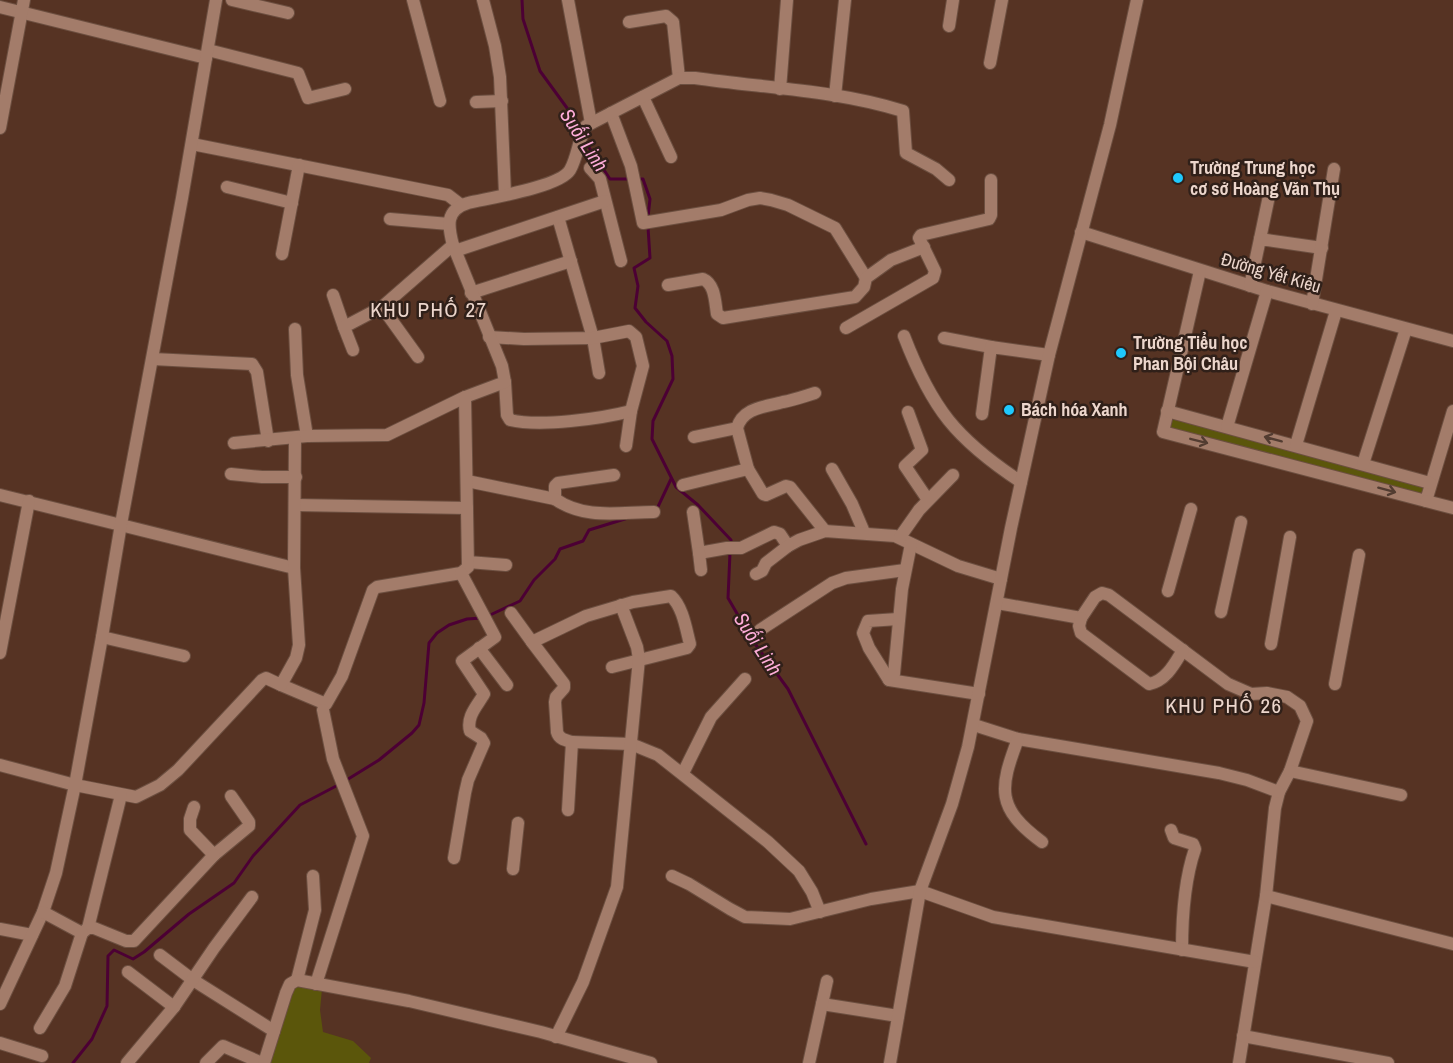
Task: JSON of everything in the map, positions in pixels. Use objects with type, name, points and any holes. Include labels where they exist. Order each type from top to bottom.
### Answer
[{"type":"street","points":[[0,1004],[43,912],[56,873],[75,785],[192,144],[216,0]]},
{"type":"street","points":[[232,0],[288,13]]},
{"type":"street","points":[[413,0],[440,102]]},
{"type":"street","points":[[483,0],[495,46],[502,101],[505,194]]},
{"type":"street","points":[[568,0],[586,128],[571,169],[562,178],[461,205],[452,213],[449,224],[454,248],[471,294],[502,366],[507,415],[510,420],[550,422],[607,417],[630,411]]},
{"type":"street","points":[[780,89],[787,0]]},
{"type":"street","points":[[835,96],[845,0]]},
{"type":"street","points":[[949,26],[953,0]]},
{"type":"street","points":[[990,63],[1002,0]]},
{"type":"street","points":[[890,1063],[920,891],[952,804],[974,725],[1001,579],[1049,355],[1110,125],[1137,0]]},
{"type":"street","points":[[0,128],[3,98],[23,6]]},
{"type":"street","points":[[0,7],[23,6],[207,54],[298,73],[308,98],[345,89]]},
{"type":"street","points":[[629,22],[666,16],[670,18],[673,22],[679,78]]},
{"type":"street","points":[[586,128],[679,78],[695,78],[835,96],[903,111],[906,153],[936,169],[949,180]]},
{"type":"street","points":[[643,97],[671,157]]},
{"type":"street","points":[[476,102],[502,101]]},
{"type":"street","points":[[611,113],[632,173],[643,223],[721,210],[748,200],[760,198],[771,200],[788,205],[835,228],[866,278]]},
{"type":"street","points":[[192,144],[447,195],[461,205]]},
{"type":"street","points":[[282,254],[299,165]]},
{"type":"street","points":[[590,168],[600,179],[621,261]]},
{"type":"street","points":[[1312,304],[1334,169]]},
{"type":"street","points":[[846,328],[933,278],[936,271],[920,238],[921,235],[989,219],[991,180]]},
{"type":"street","points":[[228,187],[292,203]]},
{"type":"street","points":[[1250,286],[1269,196]]},
{"type":"street","points":[[344,327],[382,307],[454,248],[605,201]]},
{"type":"street","points":[[558,217],[592,338],[599,373]]},
{"type":"street","points":[[390,219],[449,224]]},
{"type":"street","name":"Đường Yết Kiêu","points":[[1081,232],[1267,291],[1453,341]]},
{"type":"street","points":[[1260,239],[1322,249]]},
{"type":"street","points":[[668,285],[703,279],[708,281],[717,314],[723,318],[855,297],[864,286],[866,278],[891,260],[924,247]]},
{"type":"street","points":[[471,294],[571,261]]},
{"type":"street","points":[[1200,271],[1163,432],[1453,508]]},
{"type":"street","points":[[1227,427],[1267,291]]},
{"type":"street","points":[[333,295],[353,350]]},
{"type":"street","points":[[382,307],[418,357]]},
{"type":"street","points":[[1296,445],[1336,310]]},
{"type":"street","points":[[281,685],[296,658],[299,645],[294,568],[296,477],[301,437],[295,329]]},
{"type":"street","points":[[1363,464],[1406,329]]},
{"type":"street","points":[[489,337],[592,338],[629,331],[636,337],[643,366],[630,411],[626,446]]},
{"type":"street","points":[[904,336],[918,375],[941,413],[977,451],[1021,482]]},
{"type":"street","points":[[944,338],[1049,355]]},
{"type":"street","points":[[982,414],[991,347]]},
{"type":"street","points":[[153,359],[252,364],[257,372],[268,441]]},
{"type":"street","points":[[234,443],[301,437],[387,435],[465,397],[505,382]]},
{"type":"street","points":[[694,437],[737,428],[744,417],[755,409],[815,393]]},
{"type":"street","points":[[0,765],[75,785],[136,797],[160,785],[178,770],[266,678],[326,704],[342,676],[373,590],[378,587],[461,573],[468,567],[465,397]]},
{"type":"street","points":[[1167,411],[1430,483]]},
{"type":"street","points":[[1426,501],[1453,411]]},
{"type":"street","points":[[908,412],[921,450],[904,466],[928,500]]},
{"type":"street","points":[[737,428],[748,468],[763,494],[766,495],[786,486],[790,488],[825,531]]},
{"type":"street","points":[[683,485],[748,468]]},
{"type":"street","points":[[832,469],[852,504],[864,532]]},
{"type":"street","points":[[231,474],[296,477]]},
{"type":"street","points":[[555,499],[555,486],[558,483],[614,475]]},
{"type":"street","points":[[889,680],[894,674],[899,634],[898,619],[905,570],[906,540],[928,500],[953,475]]},
{"type":"street","points":[[467,481],[555,499],[578,511],[593,513],[654,512]]},
{"type":"street","points":[[0,495],[294,568]]},
{"type":"street","points":[[0,653],[28,501]]},
{"type":"street","points":[[295,505],[467,508]]},
{"type":"street","points":[[1168,591],[1191,509]]},
{"type":"street","points":[[693,512],[701,570]]},
{"type":"street","points":[[1221,612],[1241,522]]},
{"type":"street","points":[[756,574],[788,546],[825,531],[864,532],[906,540],[958,566],[1001,579]]},
{"type":"street","points":[[699,553],[741,548],[777,532],[788,546]]},
{"type":"street","points":[[1271,645],[1290,537]]},
{"type":"street","points":[[1335,684],[1359,555]]},
{"type":"street","points":[[468,562],[506,565]]},
{"type":"street","points":[[760,630],[832,583],[846,578],[905,570]]},
{"type":"street","points":[[454,858],[466,786],[484,743],[471,731],[469,724],[475,704],[484,694],[462,661],[495,637],[461,573]]},
{"type":"street","points":[[1183,650],[1165,676],[1157,683],[1149,684],[1081,633],[1079,626],[1081,618],[1095,597],[1102,593],[1109,594],[1228,684],[1251,694],[1267,693],[1287,698],[1300,706],[1306,721],[1275,808],[1266,896],[1239,1063]]},
{"type":"street","points":[[532,642],[586,616],[621,605],[666,596],[671,596],[676,600],[690,644],[687,648],[612,667]]},
{"type":"street","points":[[997,603],[1081,618]]},
{"type":"street","points":[[556,1036],[583,981],[617,887],[639,659],[637,646],[621,605]]},
{"type":"street","points":[[512,613],[564,684],[555,702],[558,735],[572,742],[631,744],[652,752],[683,773],[768,842],[799,871],[812,892],[820,912]]},
{"type":"street","points":[[898,619],[868,621],[863,633],[869,648],[889,680],[979,694]]},
{"type":"street","points":[[102,637],[184,656]]},
{"type":"street","points":[[480,648],[507,685]]},
{"type":"street","points":[[683,773],[711,717],[745,679]]},
{"type":"street","points":[[316,984],[363,836],[331,752],[323,710]]},
{"type":"street","points":[[974,725],[1018,739],[1219,773],[1279,792]]},
{"type":"street","points":[[1018,739],[1006,770],[1005,791],[1008,809],[1023,828],[1042,842]]},
{"type":"street","points":[[568,810],[572,742]]},
{"type":"street","points":[[1290,771],[1401,795]]},
{"type":"street","points":[[40,1028],[64,986],[85,930],[121,795]]},
{"type":"street","points":[[43,912],[85,930],[102,929],[126,941],[134,941],[214,855],[249,826],[249,822],[231,796]]},
{"type":"street","points":[[194,807],[190,819],[190,830],[214,855]]},
{"type":"street","points":[[513,869],[518,823]]},
{"type":"street","points":[[1171,830],[1174,838],[1193,844],[1195,849],[1186,887],[1182,950]]},
{"type":"street","points":[[297,980],[315,910],[313,876]]},
{"type":"street","points":[[672,876],[746,917],[790,919],[871,899],[920,891],[993,917],[1255,962]]},
{"type":"street","points":[[1266,896],[1453,944]]},
{"type":"street","points":[[127,1063],[174,1006],[252,897]]},
{"type":"street","points":[[0,929],[32,935]]},
{"type":"street","points":[[160,955],[193,980],[274,1031]]},
{"type":"street","points":[[128,972],[174,1006]]},
{"type":"street","points":[[206,1063],[223,1046],[263,1063],[286,993],[290,984],[297,980],[409,1001],[556,1036],[651,1063]]},
{"type":"street","points":[[809,1063],[827,981]]},
{"type":"street","points":[[822,1004],[898,1016]]},
{"type":"street","points":[[1243,1036],[1388,1063]]},
{"type":"street","points":[[0,1043],[42,1056]]},
{"type":"shaded area","points":[[1170,415],[1426,485],[1423,496],[1167,430]]},
{"type":"shaded area","points":[[294,985],[322,989],[320,1010],[323,1032],[353,1041],[371,1058],[369,1063],[268,1063]]},
{"type":"waterway","name":"Suối Linh","points":[[522,0],[523,19],[540,71],[567,108],[580,132]]},
{"type":"waterway","name":"Suối Linh","points":[[584,140],[610,179],[631,179]]},
{"type":"waterway","name":"Suối Linh","points":[[638,179],[643,179],[650,199],[648,217]]},
{"type":"waterway","name":"Suối Linh","points":[[648,227],[650,258],[634,268],[638,286],[635,308],[646,322],[667,341],[672,356],[673,379],[653,421],[652,439],[676,487],[698,505],[731,540],[731,546]]},
{"type":"waterway","points":[[656,511],[671,479]]},
{"type":"waterway","points":[[488,616],[520,601],[534,580],[555,559],[560,549],[583,541],[589,530],[628,518]]},
{"type":"waterway","name":"Suối Linh","points":[[730,553],[728,598],[753,641],[788,689],[866,844]]},
{"type":"waterway","points":[[345,781],[379,760],[419,725],[424,703],[429,643],[437,633],[449,625],[467,619],[482,618]]},
{"type":"waterway","points":[[73,1063],[92,1039],[107,1006],[108,956],[114,950],[133,959],[144,952],[189,914],[234,883],[253,856],[300,805],[340,784]]},
{"type":"place","name":"Trường Trung học cơ sở Hoàng Văn Thụ","points":[[1178,178]]},
{"type":"place","name":"Trường Tiểu học Phan Bội Châu","points":[[1121,353]]},
{"type":"place","name":"Bách hóa Xanh","points":[[1009,410]]},
{"type":"district","name":"KHU PHỐ 27","points":[[429,310]]},
{"type":"district","name":"KHU PHỐ 26","points":[[1224,706]]}]
